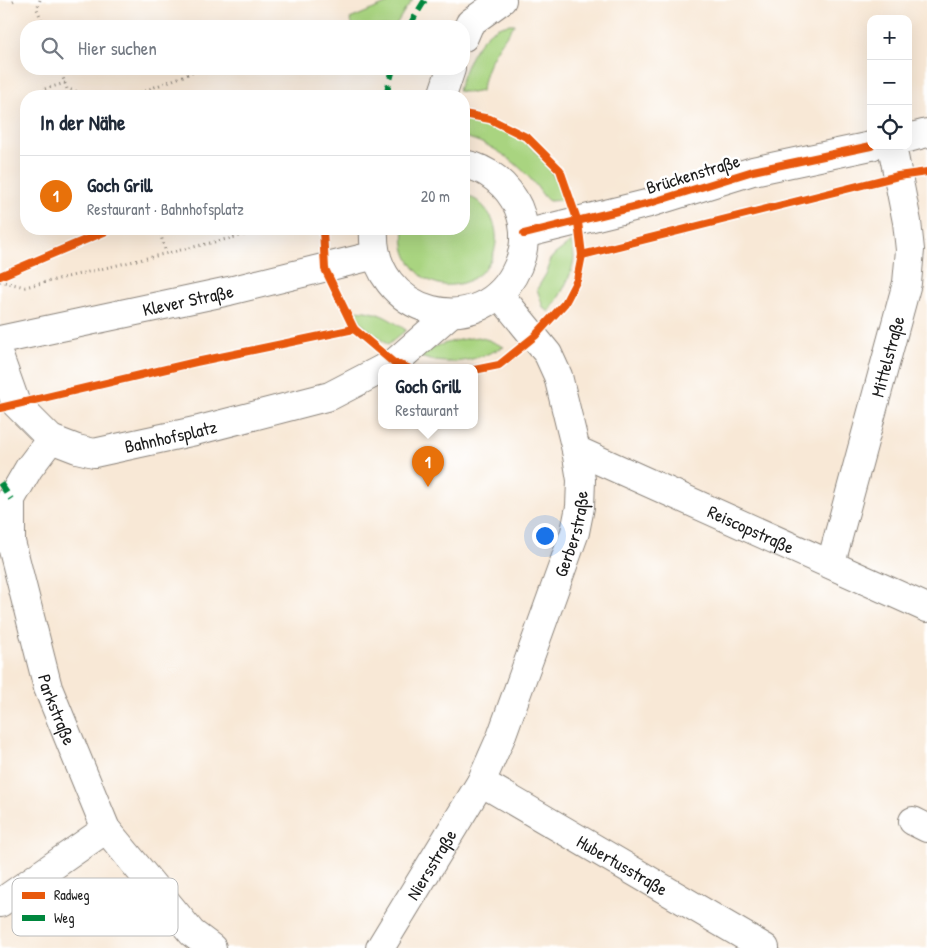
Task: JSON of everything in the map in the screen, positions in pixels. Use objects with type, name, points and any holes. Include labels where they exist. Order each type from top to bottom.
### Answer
[{"type":"street","points":[[470,23],[502,0]]},
{"type":"street","points":[[444,90],[449,75]]},
{"type":"street","points":[[912,137],[927,133]]},
{"type":"street","name":"Brückenstraße","points":[[524,234],[650,203],[753,171],[867,147]]},
{"type":"street","name":"Mittelstraße","points":[[831,564],[906,283],[910,250],[907,222],[893,150]]},
{"type":"street","points":[[374,235],[376,255],[382,271],[391,286],[403,297],[418,306],[434,311],[451,313],[485,304],[499,294],[514,276],[522,256],[524,234],[522,218],[508,190],[484,170],[470,166]]},
{"type":"street","name":"Klever Straße","points":[[0,340],[228,291],[376,255]]},
{"type":"street","name":"Gerberstraße","points":[[481,782],[501,737],[575,532],[580,507],[582,480],[558,376],[548,354],[499,294]]},
{"type":"street","name":"Bahnhofsplatz","points":[[392,364],[451,313]]},
{"type":"street","name":"Bahnhofsplatz","points":[[0,359],[16,404],[51,439],[94,453],[195,431],[330,396],[378,372]]},
{"type":"street","name":"Parkstraße","points":[[51,439],[29,468],[11,499],[11,542],[48,688],[106,829],[147,878]]},
{"type":"street","name":"Reiscopstraße","points":[[576,450],[927,608]]},
{"type":"street","name":"Niersstraße","points":[[380,948],[481,782]]},
{"type":"street","name":"Hubertusstraße","points":[[481,782],[765,948]]},
{"type":"street","points":[[36,878],[106,829]]},
{"type":"street","points":[[0,903],[12,895]]},
{"type":"street","name":"Parkstraße","points":[[178,915],[192,932],[212,948]]},
{"type":"path","points":[[40,0],[37,9],[42,20]]},
{"type":"path","points":[[62,75],[67,89],[71,90]]},
{"type":"path","points":[[147,90],[186,75]]},
{"type":"path","points":[[45,89],[65,82]]},
{"type":"path","points":[[161,235],[166,253]]},
{"type":"path","points":[[0,281],[25,287],[243,235]]},
{"type":"green space","points":[[395,0],[413,0],[399,20],[350,19]]},
{"type":"green space","points":[[515,24],[498,47],[489,64],[483,81],[482,91],[472,93],[470,93],[470,90],[458,90],[463,75],[470,75],[470,58],[476,48],[488,34],[502,26]]},
{"type":"green space","points":[[470,117],[494,124],[518,137],[538,154],[546,164],[560,187],[565,200],[549,201],[527,175],[503,154],[470,139]]},
{"type":"green space","points":[[470,197],[478,202],[490,216],[495,230],[496,244],[492,258],[484,269],[473,278],[459,284],[443,285],[429,280],[417,271],[407,256],[404,235],[470,235]]},
{"type":"green space","points":[[571,242],[574,258],[571,272],[561,294],[549,312],[543,307],[537,289],[549,267],[549,261]]},
{"type":"green space","points":[[352,310],[381,315],[406,330],[388,345],[363,325]]},
{"type":"green space","points":[[478,337],[504,347],[482,356],[461,361],[440,362],[417,356],[431,348],[446,343]]},
{"type":"marked path","points":[[413,20],[425,0]]},
{"type":"marked path","points":[[388,90],[391,75]]},
{"type":"marked path","points":[[0,483],[11,499]]},
{"type":"cycle path","points":[[470,115],[490,119],[528,138],[560,170],[578,222],[582,255],[577,280],[565,303],[535,336],[499,365],[478,369]]},
{"type":"cycle path","points":[[524,234],[650,203],[753,171],[867,147]]},
{"type":"cycle path","points":[[582,255],[898,176],[927,172]]},
{"type":"cycle path","points":[[0,276],[97,235]]},
{"type":"cycle path","points":[[323,235],[325,269],[354,329],[397,364]]},
{"type":"cycle path","points":[[0,408],[196,362],[354,329]]},
{"type":"place","name":"Goch Grill","points":[[428,487]]}]
